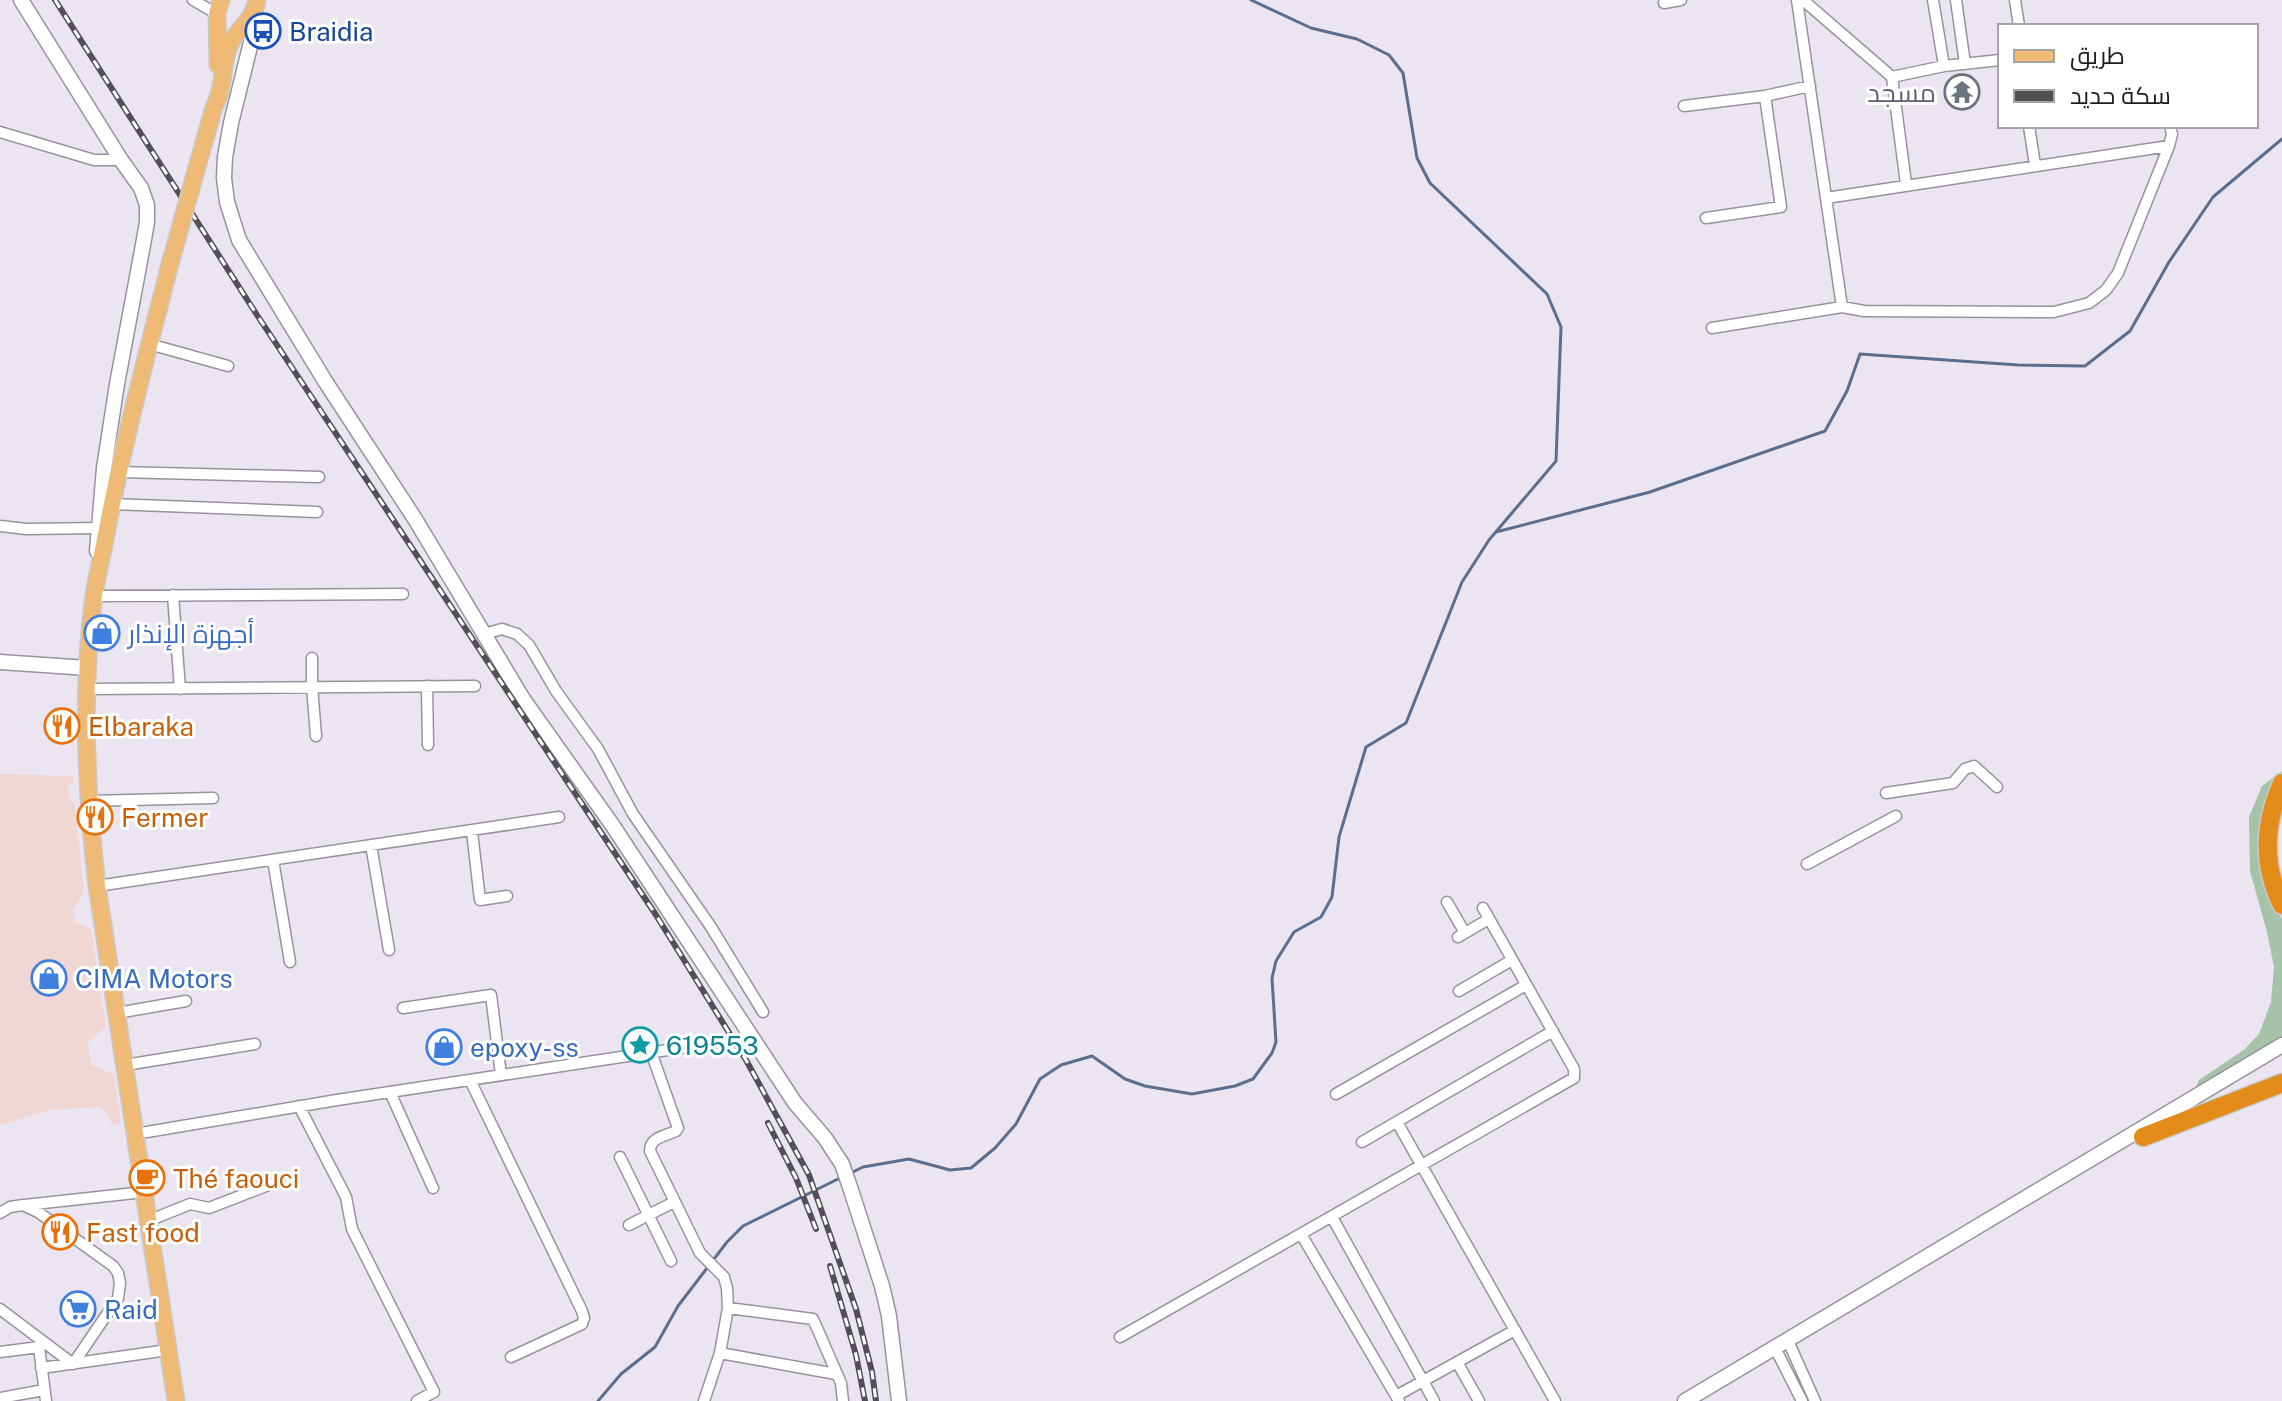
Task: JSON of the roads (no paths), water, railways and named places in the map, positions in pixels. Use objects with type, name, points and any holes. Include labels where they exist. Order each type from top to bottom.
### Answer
[{"type":"highway","points":[[2282,783],[2273,804],[2267,834],[2267,860],[2282,905]]},
{"type":"highway","points":[[2143,1137],[2282,1083]]},
{"type":"main road","points":[[21,0],[141,188],[147,205],[147,222],[104,468],[88,668],[88,801],[97,886],[176,1401]]},
{"type":"main road","points":[[94,596],[119,472],[170,264],[218,98],[230,45],[252,16],[256,2]]},
{"type":"main road","points":[[256,2],[256,22],[229,134],[224,178],[227,202],[239,240],[325,381],[415,519],[523,699],[613,826],[795,1103],[825,1138],[842,1164],[878,1272],[889,1316],[899,1401]]},
{"type":"main road","points":[[219,7],[226,24],[245,40],[247,56]]},
{"type":"main road","points":[[214,107],[219,7]]},
{"type":"main road","points":[[0,662],[88,668]]},
{"type":"main road","points":[[1685,1401],[1783,1348],[2086,1167],[2282,1045]]},
{"type":"main road","points":[[2086,1167],[2143,1137],[2282,1052]]},
{"type":"main road","points":[[1703,1401],[1783,1348]]},
{"type":"street","points":[[193,0],[219,7]]},
{"type":"street","points":[[1664,3],[1681,0]]},
{"type":"street","points":[[1800,0],[1892,77],[1906,184]]},
{"type":"street","points":[[1800,0],[1842,307]]},
{"type":"street","points":[[1933,0],[1944,66]]},
{"type":"street","points":[[1956,0],[1965,64]]},
{"type":"street","points":[[2015,0],[2019,24]]},
{"type":"street","points":[[1892,77],[1944,66],[1998,60]]},
{"type":"street","points":[[1684,106],[1765,96],[1810,86]]},
{"type":"street","points":[[1706,218],[1781,207],[1765,96]]},
{"type":"street","points":[[2029,128],[2035,165]]},
{"type":"street","points":[[1712,328],[1842,307],[1864,311],[2054,312],[2089,303],[2106,290],[2118,273],[2169,146],[2170,128]]},
{"type":"street","points":[[0,132],[94,160],[121,160]]},
{"type":"street","points":[[1826,198],[2169,146]]},
{"type":"street","points":[[149,344],[228,366]]},
{"type":"street","points":[[119,472],[319,477]]},
{"type":"street","points":[[112,504],[317,512]]},
{"type":"street","points":[[0,526],[26,529],[99,528]]},
{"type":"street","points":[[94,596],[403,594]]},
{"type":"street","points":[[173,595],[180,689]]},
{"type":"street","points":[[484,634],[502,629],[517,634],[529,645],[556,691],[598,749],[633,814],[711,927],[763,1012]]},
{"type":"street","points":[[312,658],[316,736]]},
{"type":"street","points":[[427,686],[428,745]]},
{"type":"street","points":[[87,689],[475,686]]},
{"type":"street","points":[[1886,793],[1953,783],[1965,769],[1974,766],[1997,787]]},
{"type":"street","points":[[88,801],[213,798]]},
{"type":"street","points":[[1807,864],[1896,816]]},
{"type":"street","points":[[97,886],[559,817]]},
{"type":"street","points":[[472,832],[480,900],[507,896]]},
{"type":"street","points":[[371,845],[389,950]]},
{"type":"street","points":[[273,860],[290,962]]},
{"type":"street","points":[[1447,902],[1461,935],[1489,919]]},
{"type":"street","points":[[1120,1337],[1574,1078],[1574,1069],[1483,908]]},
{"type":"street","points":[[1459,991],[1512,960]]},
{"type":"street","points":[[1336,1094],[1526,985]]},
{"type":"street","points":[[403,1008],[491,995],[501,1075]]},
{"type":"street","points":[[117,1013],[186,1001]]},
{"type":"street","points":[[1362,1142],[1553,1031]]},
{"type":"street","points":[[125,1065],[255,1044]]},
{"type":"street","points":[[135,1134],[707,1044]]},
{"type":"street","points":[[651,1052],[678,1128],[652,1141],[650,1151],[700,1253],[724,1277],[728,1308],[720,1353],[704,1401]]},
{"type":"street","points":[[470,1080],[584,1318],[582,1324],[511,1357]]},
{"type":"street","points":[[390,1092],[433,1188]]},
{"type":"street","points":[[299,1106],[346,1197],[352,1229],[434,1392],[417,1401]]},
{"type":"street","points":[[1397,1122],[1515,1330],[1550,1399]]},
{"type":"street","points":[[620,1157],[671,1261]]},
{"type":"street","points":[[148,1221],[190,1204],[209,1208],[271,1184]]},
{"type":"street","points":[[0,1213],[23,1205],[144,1192]]},
{"type":"street","points":[[629,1225],[674,1202]]},
{"type":"street","points":[[23,1205],[38,1212],[113,1266],[118,1273],[118,1298],[73,1364]]},
{"type":"street","points":[[1332,1217],[1434,1401]]},
{"type":"street","points":[[1301,1234],[1398,1398],[1515,1330]]},
{"type":"street","points":[[728,1308],[813,1319],[841,1383],[843,1401]]},
{"type":"street","points":[[0,1309],[73,1364]]},
{"type":"street","points":[[0,1352],[39,1347],[45,1395],[0,1398]]},
{"type":"street","points":[[1783,1348],[1802,1401]]},
{"type":"street","points":[[1783,1348],[1815,1401]]},
{"type":"street","points":[[41,1368],[168,1350]]},
{"type":"street","points":[[720,1353],[836,1374]]},
{"type":"street","points":[[1457,1362],[1479,1401]]},
{"type":"waterway","points":[[851,1173],[863,1167],[909,1159],[950,1170],[971,1168],[995,1148],[1016,1124],[1040,1079],[1061,1065],[1092,1056],[1125,1079],[1145,1086],[1192,1094],[1235,1086],[1253,1079],[1272,1053],[1276,1042],[1272,978],[1276,961],[1294,932],[1321,917],[1332,897],[1339,837],[1366,747],[1406,723],[1462,582],[1489,540],[1556,461],[1561,327],[1547,294],[1430,183],[1417,158],[1403,73],[1389,55],[1357,39],[1311,28],[1251,0]]},
{"type":"waterway","points":[[1496,532],[1650,492],[1825,431],[1847,391],[1860,354],[2018,365],[2085,366],[2130,331],[2169,262],[2213,197],[2282,139]]},
{"type":"waterway","points":[[598,1401],[621,1374],[655,1347],[678,1306],[743,1226],[840,1178]]},
{"type":"railway","points":[[55,0],[257,315],[656,915],[746,1060],[809,1175],[856,1309],[876,1401]]},
{"type":"railway","points":[[768,1123],[796,1178],[816,1229]]},
{"type":"railway","points":[[830,1266],[856,1355],[865,1401]]},
{"type":"place","name":"Braidia","points":[[263,31]]},
{"type":"place","name":"مسجد","points":[[1962,92]]},
{"type":"place","name":"أجهزة الإنذار","points":[[102,633]]},
{"type":"place","name":"Elbaraka","points":[[62,726]]},
{"type":"place","name":"Fermer","points":[[95,817]]},
{"type":"place","name":"CIMA Motors","points":[[49,978]]},
{"type":"place","name":"619553","points":[[640,1045]]},
{"type":"place","name":"epoxy-ss","points":[[444,1047]]},
{"type":"place","name":"Thé faouci","points":[[147,1178]]},
{"type":"place","name":"Fast food","points":[[60,1232]]},
{"type":"place","name":"Raid","points":[[78,1309]]}]
